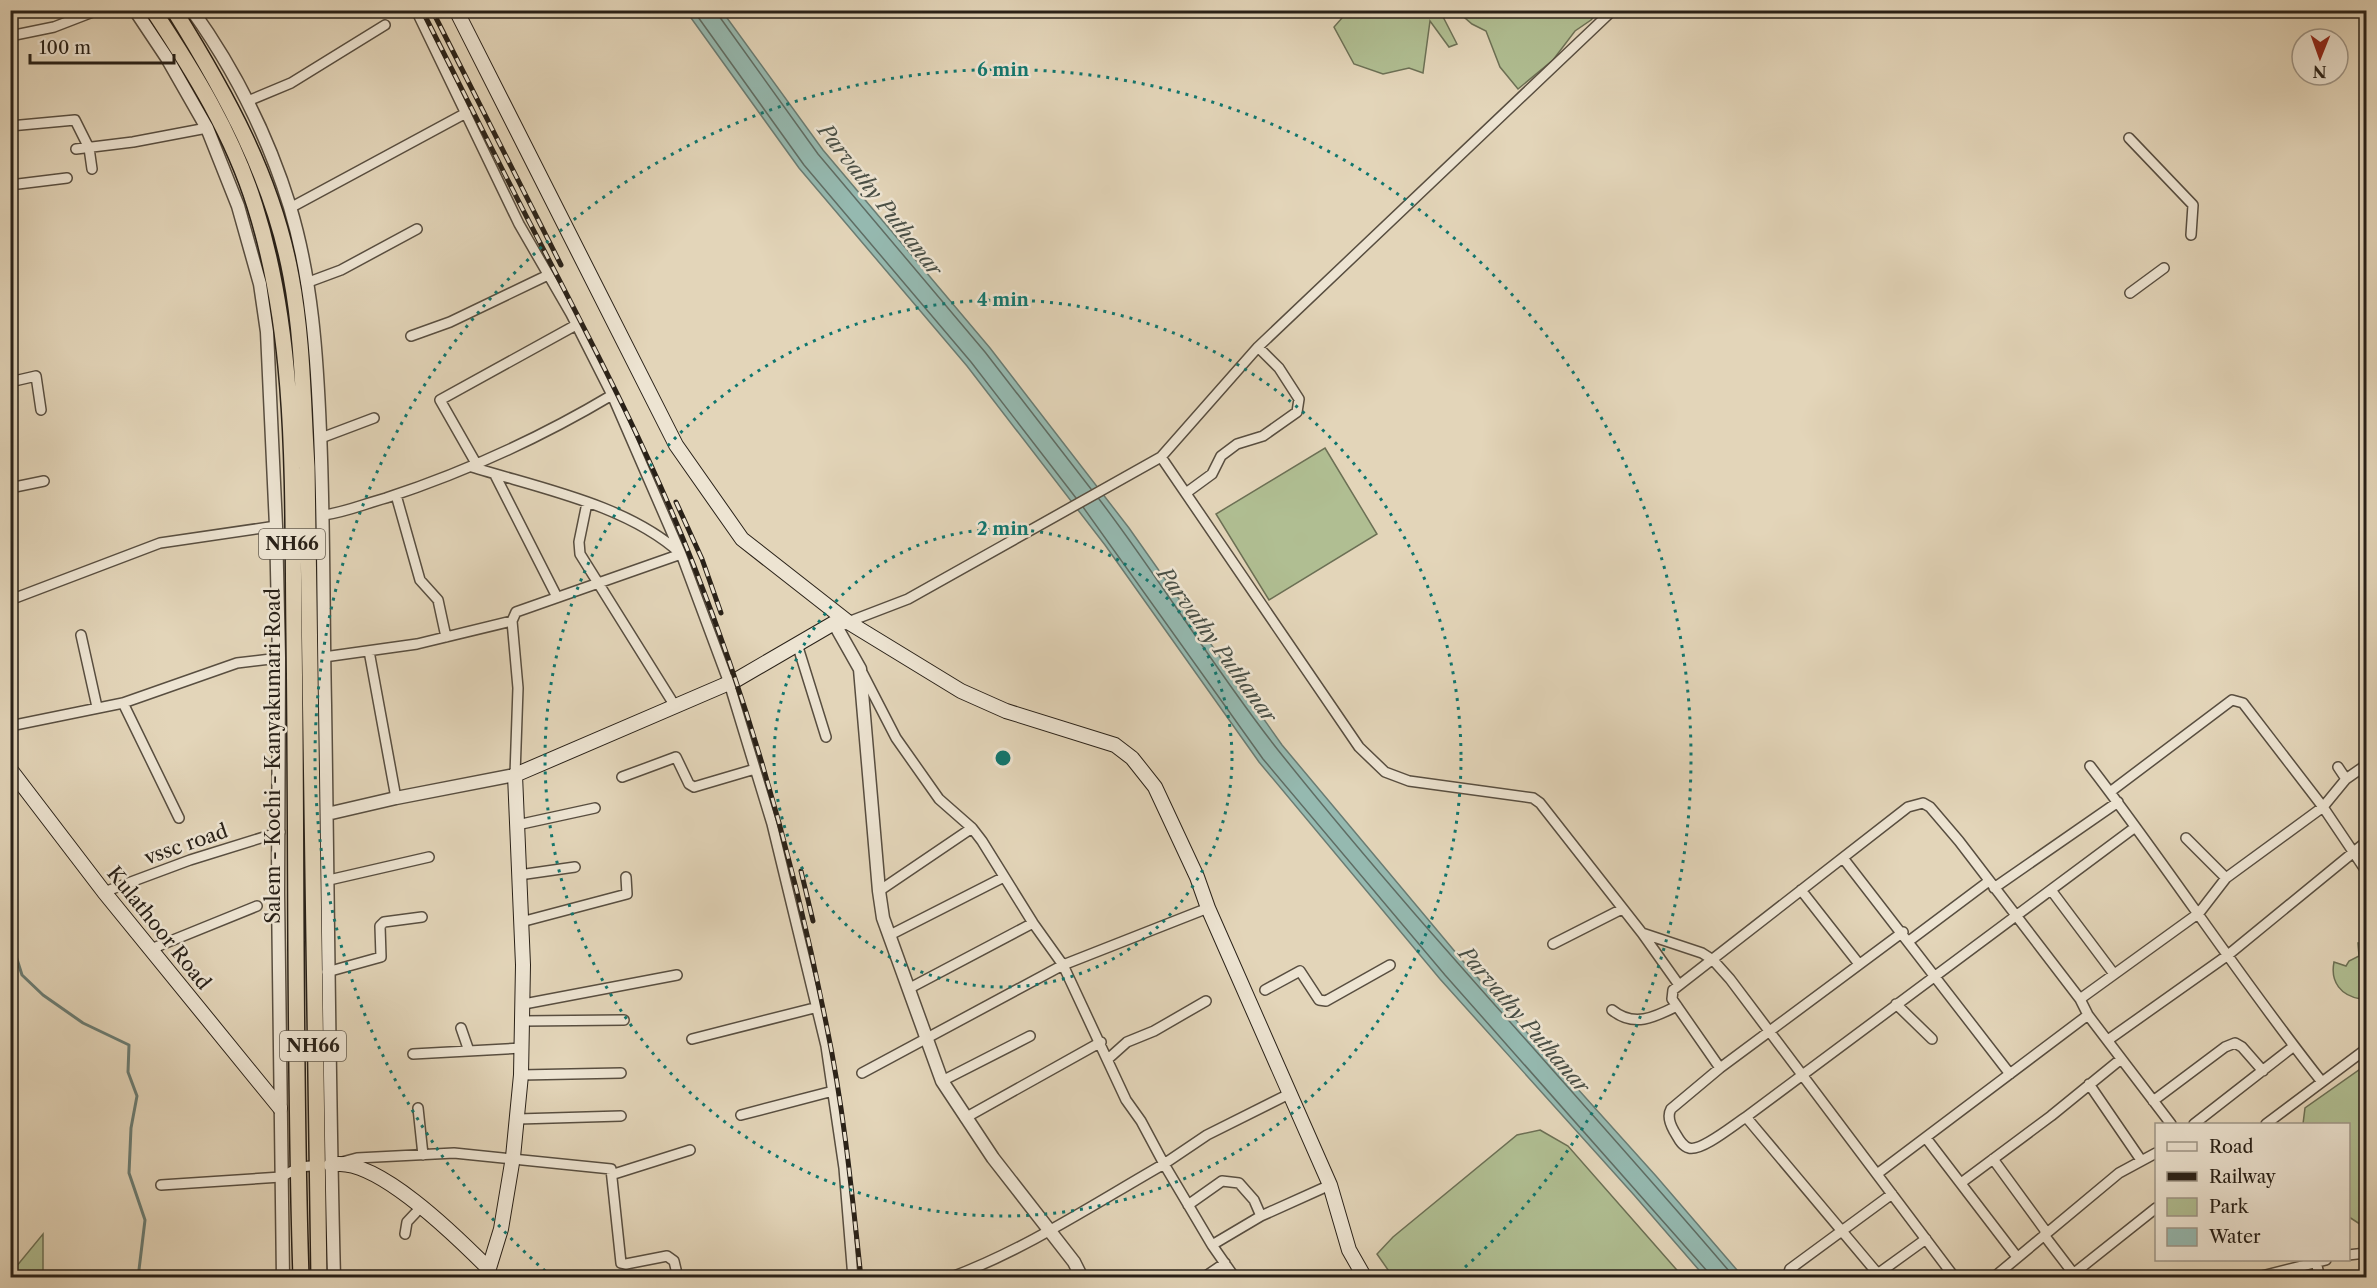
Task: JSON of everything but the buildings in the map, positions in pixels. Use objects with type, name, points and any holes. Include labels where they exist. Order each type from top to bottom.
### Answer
[{"type":"highway","name":"Salem - Kochi - Kanyakumari Road","points":[[153,10],[206,93],[242,170],[265,240],[275,284],[282,332],[292,540],[297,1107],[301,1278]]},
{"type":"highway","name":"Salem - Kochi - Kanyakumari Road","points":[[174,10],[222,89],[255,157],[282,238],[291,276],[299,333],[307,467],[312,723],[314,1107],[329,1165],[319,1278]]},
{"type":"main road","points":[[456,10],[676,445],[742,539],[841,622],[961,691],[1006,711],[1115,745],[1132,758],[1155,787],[1197,877],[1208,908],[1291,1093],[1330,1185],[1349,1250],[1365,1278]]},
{"type":"main road","points":[[329,1165],[371,1174],[422,1206],[487,1272],[501,1229],[518,1119],[521,1075],[524,1004],[515,775],[729,683],[841,622]]},
{"type":"main road","name":"Kulathoor Road","points":[[10,769],[104,892],[280,1108]]},
{"type":"street","points":[[10,36],[54,27],[98,10]]},
{"type":"street","points":[[135,10],[207,128],[238,206],[260,284],[267,332],[276,526],[279,658],[280,1108],[283,1278]]},
{"type":"street","points":[[192,10],[223,53],[248,101],[290,208],[306,283],[318,366],[324,515],[327,972],[331,1107],[329,1165],[334,1278]]},
{"type":"street","points":[[416,10],[519,224],[576,325],[612,395],[681,554],[729,683],[772,824],[818,1007],[844,1168],[853,1278]]},
{"type":"street","points":[[1235,1278],[1188,1205],[1142,1121],[1126,1100],[1101,1042],[1063,965],[972,828],[939,799],[896,738],[860,669],[841,622],[908,598],[1161,457],[1258,347],[1613,10]]},
{"type":"street","points":[[248,101],[291,83],[385,25]]},
{"type":"street","points":[[290,208],[466,113]]},
{"type":"street","points":[[10,126],[75,120],[89,148],[92,168]]},
{"type":"street","points":[[76,149],[207,128]]},
{"type":"street","points":[[2129,138],[2193,205],[2191,235]]},
{"type":"street","points":[[10,184],[67,178]]},
{"type":"street","points":[[306,283],[341,270],[417,229]]},
{"type":"street","points":[[2130,292],[2164,268]]},
{"type":"street","points":[[411,336],[450,322],[548,275]]},
{"type":"street","points":[[576,325],[440,400],[474,466],[495,475],[587,503],[644,528],[681,554]]},
{"type":"street","points":[[1186,493],[1212,474],[1221,456],[1237,444],[1263,436],[1297,412],[1299,399],[1279,368],[1258,347]]},
{"type":"street","points":[[10,382],[36,376],[41,410]]},
{"type":"street","points":[[324,515],[349,511],[474,466],[556,427],[612,395]]},
{"type":"street","points":[[321,438],[374,418]]},
{"type":"street","points":[[1161,457],[1365,753],[1385,772],[1409,781],[1533,798],[1540,803],[1642,933],[1679,985]]},
{"type":"street","points":[[495,475],[557,597]]},
{"type":"street","points":[[10,488],[44,481]]},
{"type":"street","points":[[396,495],[420,580],[438,600],[446,637]]},
{"type":"street","points":[[587,503],[579,548],[597,584],[675,706]]},
{"type":"street","points":[[10,600],[160,543],[276,526]]},
{"type":"street","points":[[324,657],[446,637],[512,621],[520,610],[681,554]]},
{"type":"street","points":[[327,814],[515,775],[518,688],[512,621]]},
{"type":"street","points":[[81,635],[97,707]]},
{"type":"street","points":[[798,646],[826,737]]},
{"type":"street","points":[[369,651],[396,798]]},
{"type":"street","points":[[10,726],[123,703],[237,663],[279,658]]},
{"type":"street","points":[[860,669],[879,891],[890,935],[942,1081],[965,1118],[1050,1231],[1082,1278]]},
{"type":"street","points":[[2110,792],[2236,700],[2323,807],[2367,871]]},
{"type":"street","points":[[123,703],[178,818]]},
{"type":"street","points":[[622,777],[676,757],[689,784],[694,787],[755,769]]},
{"type":"street","points":[[2080,999],[2199,913],[2226,878],[2323,807],[2346,779],[2367,765]]},
{"type":"street","points":[[2090,766],[2322,1082]]},
{"type":"street","points":[[2338,767],[2346,779]]},
{"type":"street","points":[[1909,941],[2118,802]]},
{"type":"street","points":[[1720,1068],[1677,1006],[1672,994],[1679,985],[1908,807],[1923,803],[1937,816],[2080,999],[2088,1014],[2170,1123]]},
{"type":"street","points":[[517,825],[595,808]]},
{"type":"street","points":[[879,891],[972,828]]},
{"type":"street","points":[[1903,932],[1720,1068],[1671,1109],[1669,1117],[1672,1127],[1685,1146],[1694,1149],[1746,1117],[1803,1076],[1933,975],[2134,828]]},
{"type":"street","name":"vssc road","points":[[104,892],[190,860],[280,832]]},
{"type":"street","points":[[2186,838],[2226,878]]},
{"type":"street","points":[[2108,1040],[2228,956],[2367,842]]},
{"type":"street","points":[[328,880],[429,857]]},
{"type":"street","points":[[1843,858],[1903,932],[1933,975],[2010,1074]]},
{"type":"street","points":[[519,875],[575,867]]},
{"type":"street","points":[[521,922],[627,894],[626,877]]},
{"type":"street","points":[[890,935],[1004,877]]},
{"type":"street","points":[[1801,890],[1859,964]]},
{"type":"street","points":[[2051,890],[2114,974]]},
{"type":"street","points":[[151,949],[257,906]]},
{"type":"street","points":[[862,1073],[1063,965],[1208,908]]},
{"type":"street","points":[[1553,944],[1622,909]]},
{"type":"street","points":[[327,972],[381,957],[380,926],[384,922],[422,917]]},
{"type":"street","points":[[910,988],[1033,923]]},
{"type":"street","points":[[1642,933],[1702,953],[1713,960],[1955,1278]]},
{"type":"street","points":[[1265,990],[1300,971],[1319,1000],[1326,1001],[1390,965]]},
{"type":"street","points":[[524,1004],[677,975]]},
{"type":"street","points":[[1108,1059],[1127,1042],[1154,1031],[1206,1001]]},
{"type":"street","points":[[1896,1004],[1932,1039]]},
{"type":"street","points":[[1612,1010],[1621,1017],[1647,1021],[1677,1006]]},
{"type":"street","points":[[692,1039],[818,1007]]},
{"type":"street","points":[[1877,1174],[2088,1014]]},
{"type":"street","points":[[523,1021],[624,1020]]},
{"type":"street","points":[[461,1028],[469,1051]]},
{"type":"street","points":[[942,1081],[1030,1035]]},
{"type":"street","points":[[965,1118],[1101,1042]]},
{"type":"street","points":[[2153,1101],[2224,1047],[2235,1043],[2242,1047],[2263,1071]]},
{"type":"street","points":[[2197,1123],[2294,1046]]},
{"type":"street","points":[[413,1054],[522,1048]]},
{"type":"street","points":[[2269,1123],[2367,1048]]},
{"type":"street","points":[[1961,1183],[2121,1059]]},
{"type":"street","points":[[521,1075],[621,1073]]},
{"type":"street","points":[[2089,1084],[2141,1160]]},
{"type":"street","points":[[741,1115],[833,1090]]},
{"type":"street","points":[[949,1278],[974,1273],[1164,1164],[1208,1135],[1291,1093]]},
{"type":"street","points":[[280,1108],[331,1107]]},
{"type":"street","points":[[418,1108],[423,1155]]},
{"type":"street","points":[[518,1119],[621,1116]]},
{"type":"street","points":[[1746,1117],[1875,1276],[1926,1239]]},
{"type":"street","points":[[1926,1138],[2017,1257]]},
{"type":"street","points":[[614,1174],[690,1149]]},
{"type":"street","points":[[161,1185],[281,1177],[300,1167],[329,1165],[357,1158],[454,1153],[608,1168],[614,1174],[621,1263],[667,1256],[674,1261],[678,1278]]},
{"type":"street","points":[[1993,1278],[2119,1173],[2155,1154]]},
{"type":"street","points":[[1993,1159],[2071,1275],[2155,1210]]},
{"type":"street","points":[[1188,1205],[1222,1180],[1239,1183],[1254,1200],[1261,1216]]},
{"type":"street","points":[[1212,1245],[1261,1216],[1330,1185]]},
{"type":"street","points":[[1787,1278],[1790,1269],[1892,1194]]},
{"type":"street","points":[[405,1234],[406,1222],[422,1206]]},
{"type":"street","points":[[2350,1255],[2367,1253]]},
{"type":"street","points":[[2254,1278],[2321,1261],[2320,1278]]},
{"type":"street","points":[[1203,1278],[1225,1263]]},
{"type":"green space","points":[[1349,10],[1440,11],[1457,44],[1449,47],[1430,21],[1423,73],[1409,68],[1383,74],[1354,64],[1334,27]]},
{"type":"green space","points":[[1457,11],[1599,11],[1575,31],[1553,60],[1518,89],[1500,67],[1486,31],[1472,24]]},
{"type":"green space","points":[[1325,448],[1377,534],[1269,600],[1216,514]]},
{"type":"green space","points":[[2358,943],[2366,943],[2366,989],[2361,991],[2361,999],[2348,995],[2338,987],[2333,969],[2334,962],[2346,966],[2349,961],[2359,956]]},
{"type":"green space","points":[[2366,1065],[2366,1228],[2350,1218],[2350,1123],[2303,1123],[2305,1108]]},
{"type":"green space","points":[[1540,1130],[1568,1146],[1683,1277],[1393,1277],[1377,1254],[1393,1237],[1517,1135]]},
{"type":"green space","points":[[43,1234],[43,1277],[11,1277],[11,1273]]},
{"type":"water","points":[[686,11],[722,11],[823,150],[990,348],[1129,528],[1282,745],[1462,960],[1656,1176],[1743,1277],[1705,1277],[1440,979],[1259,762],[1105,545],[967,366],[799,168]]},
{"type":"waterway","points":[[10,909],[16,956],[22,975],[43,995],[83,1023],[129,1045],[128,1072],[137,1096],[131,1128],[129,1173],[145,1220],[138,1278]]},
{"type":"railway","points":[[422,10],[639,439],[677,523],[735,679],[771,794],[815,969],[838,1090],[861,1278]]},
{"type":"railway","points":[[432,10],[561,265]]},
{"type":"railway","points":[[676,502],[702,559],[721,613]]},
{"type":"railway","points":[[801,871],[813,921]]},
{"type":"water label","name":"Parvathy Puthanar","points":[[880,200]]},
{"type":"water label","name":"Parvathy Puthanar","points":[[1217,645]]},
{"type":"water label","name":"Parvathy Puthanar","points":[[1524,1020]]}]
